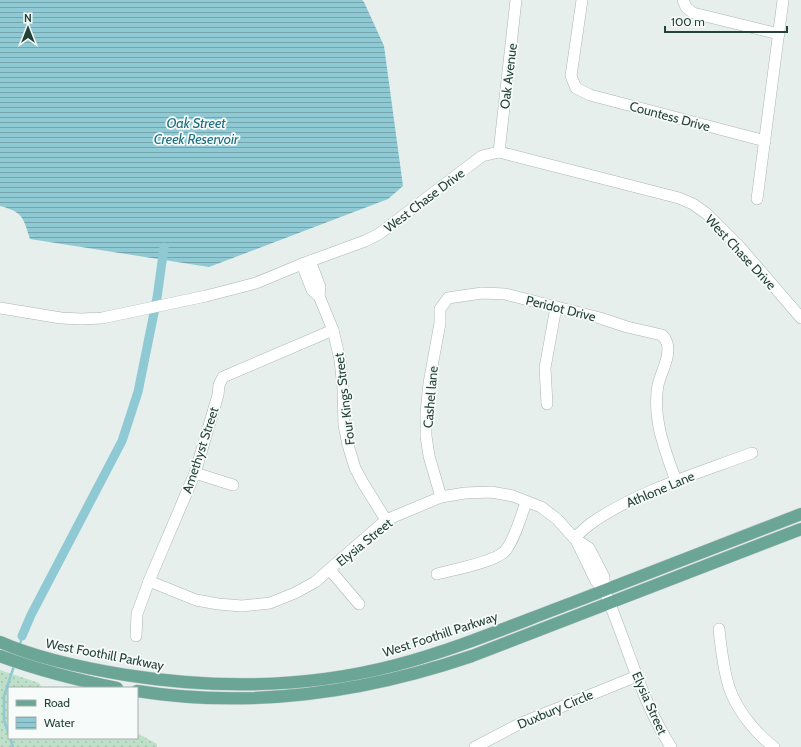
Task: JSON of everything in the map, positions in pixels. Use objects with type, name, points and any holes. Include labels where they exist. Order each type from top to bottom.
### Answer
[{"type":"main road","name":"West Foothill Parkway","points":[[0,642],[16,649],[114,673],[180,682],[243,684],[314,680],[358,673],[425,657],[466,643],[801,514]]},
{"type":"main road","points":[[138,691],[176,696],[275,698],[317,694],[397,679],[435,669],[472,656],[801,529]]},
{"type":"main road","points":[[0,656],[49,672],[113,687]]},
{"type":"street","name":"Oak Avenue","points":[[499,152],[516,0]]},
{"type":"street","name":"Countess Drive","points":[[582,0],[571,76],[576,88],[590,95],[765,141]]},
{"type":"street","points":[[757,199],[783,0]]},
{"type":"street","points":[[684,3],[694,13],[779,34]]},
{"type":"street","name":"West Chase Drive","points":[[0,308],[61,318],[102,318],[256,283],[306,262],[365,241],[379,234],[482,156],[499,152],[679,198],[693,204],[707,214],[739,246],[801,318]]},
{"type":"street","name":"Four Kings Street","points":[[306,262],[320,287],[320,296],[334,330],[341,367],[344,425],[355,468],[363,484],[386,520]]},
{"type":"street","name":"Peridot Drive","points":[[448,298],[482,293],[505,294],[556,306],[627,327],[662,335],[667,343],[667,354],[658,385],[657,422],[676,481]]},
{"type":"street","name":"Cashel lane","points":[[441,497],[429,456],[426,436],[426,413],[429,383],[440,322],[440,309],[448,298]]},
{"type":"street","points":[[547,404],[545,368],[556,306]]},
{"type":"street","name":"Amethyst Street","points":[[136,636],[137,614],[149,580],[195,473],[218,395],[219,385],[223,377],[334,330]]},
{"type":"street","name":"Athlone Lane","points":[[574,538],[589,524],[636,498],[676,481],[752,453]]},
{"type":"street","points":[[195,473],[233,485]]},
{"type":"street","name":"Elysia Street","points":[[149,580],[196,600],[242,606],[270,603],[295,593],[315,582],[386,520],[441,497],[465,493],[491,492],[513,496],[541,507],[557,519],[574,538],[589,548],[604,577],[604,590],[644,696],[660,730],[671,747]]},
{"type":"street","points":[[437,574],[496,558],[505,552],[510,544],[526,502]]},
{"type":"street","points":[[330,570],[359,604]]},
{"type":"street","points":[[719,629],[729,688],[751,727],[774,747]]},
{"type":"street","name":"Duxbury Circle","points":[[475,747],[519,724],[637,676]]},
{"type":"green space","points":[[0,670],[39,683],[41,687],[8,687],[8,739],[138,739],[138,734],[157,744],[157,747],[0,747]]},
{"type":"water","name":"Oak Street Creek Reservoir","points":[[0,0],[362,0],[384,46],[403,186],[388,199],[209,267],[30,239],[26,225],[21,216],[8,208],[0,206]]},
{"type":"waterway","points":[[22,636],[31,615],[122,441],[138,392],[157,298],[164,247]]},
{"type":"waterway","points":[[20,645],[22,636]]},
{"type":"waterway","points":[[8,732],[4,720],[4,696],[14,666]]},
{"type":"waterway","points":[[10,739],[13,747]]}]
